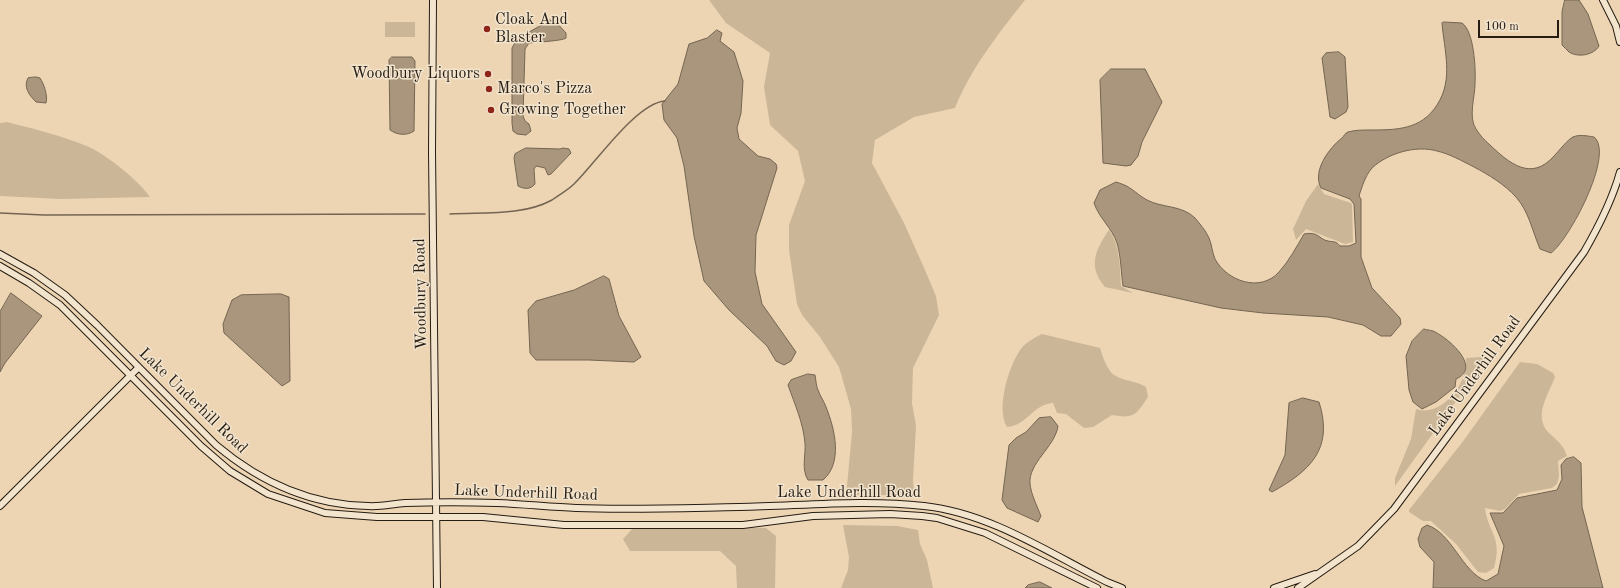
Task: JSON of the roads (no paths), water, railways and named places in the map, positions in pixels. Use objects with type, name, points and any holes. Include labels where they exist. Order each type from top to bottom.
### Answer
[{"type":"street","name":"Woodbury Road","points":[[433,0],[432,152],[437,588]]},
{"type":"street","points":[[1603,0],[1616,26],[1620,42]]},
{"type":"street","name":"Lake Underhill Road","points":[[1298,588],[1358,546],[1394,509],[1584,252],[1611,201],[1620,172]]},
{"type":"street","name":"Lake Underhill Road","points":[[0,254],[34,273],[65,295],[216,445],[241,465],[273,484],[294,492],[331,502],[370,506],[404,503],[497,503],[575,508],[720,508],[866,504],[923,506],[970,516],[1003,529],[1107,582],[1122,588]]},
{"type":"street","name":"Lake Underhill Road","points":[[0,266],[29,283],[60,305],[201,446],[230,471],[268,494],[325,513],[377,517],[483,517],[564,525],[743,525],[813,516],[890,514],[922,516],[944,520],[985,533],[1097,588]]},
{"type":"street","points":[[0,506],[138,368]]},
{"type":"street","name":"Lake Underhill Road","points":[[1274,588],[1320,572]]},
{"type":"waterway","points":[[450,214],[516,211],[528,209],[552,200],[574,184],[629,123],[654,104],[665,101]]},
{"type":"waterway","points":[[0,213],[44,215],[425,214]]},
{"type":"place","name":"Cloak And Blaster","points":[[487,29]]},
{"type":"place","name":"Woodbury Liquors","points":[[488,74]]},
{"type":"place","name":"Marco's Pizza","points":[[489,89]]},
{"type":"place","name":"Growing Together","points":[[491,110]]}]
